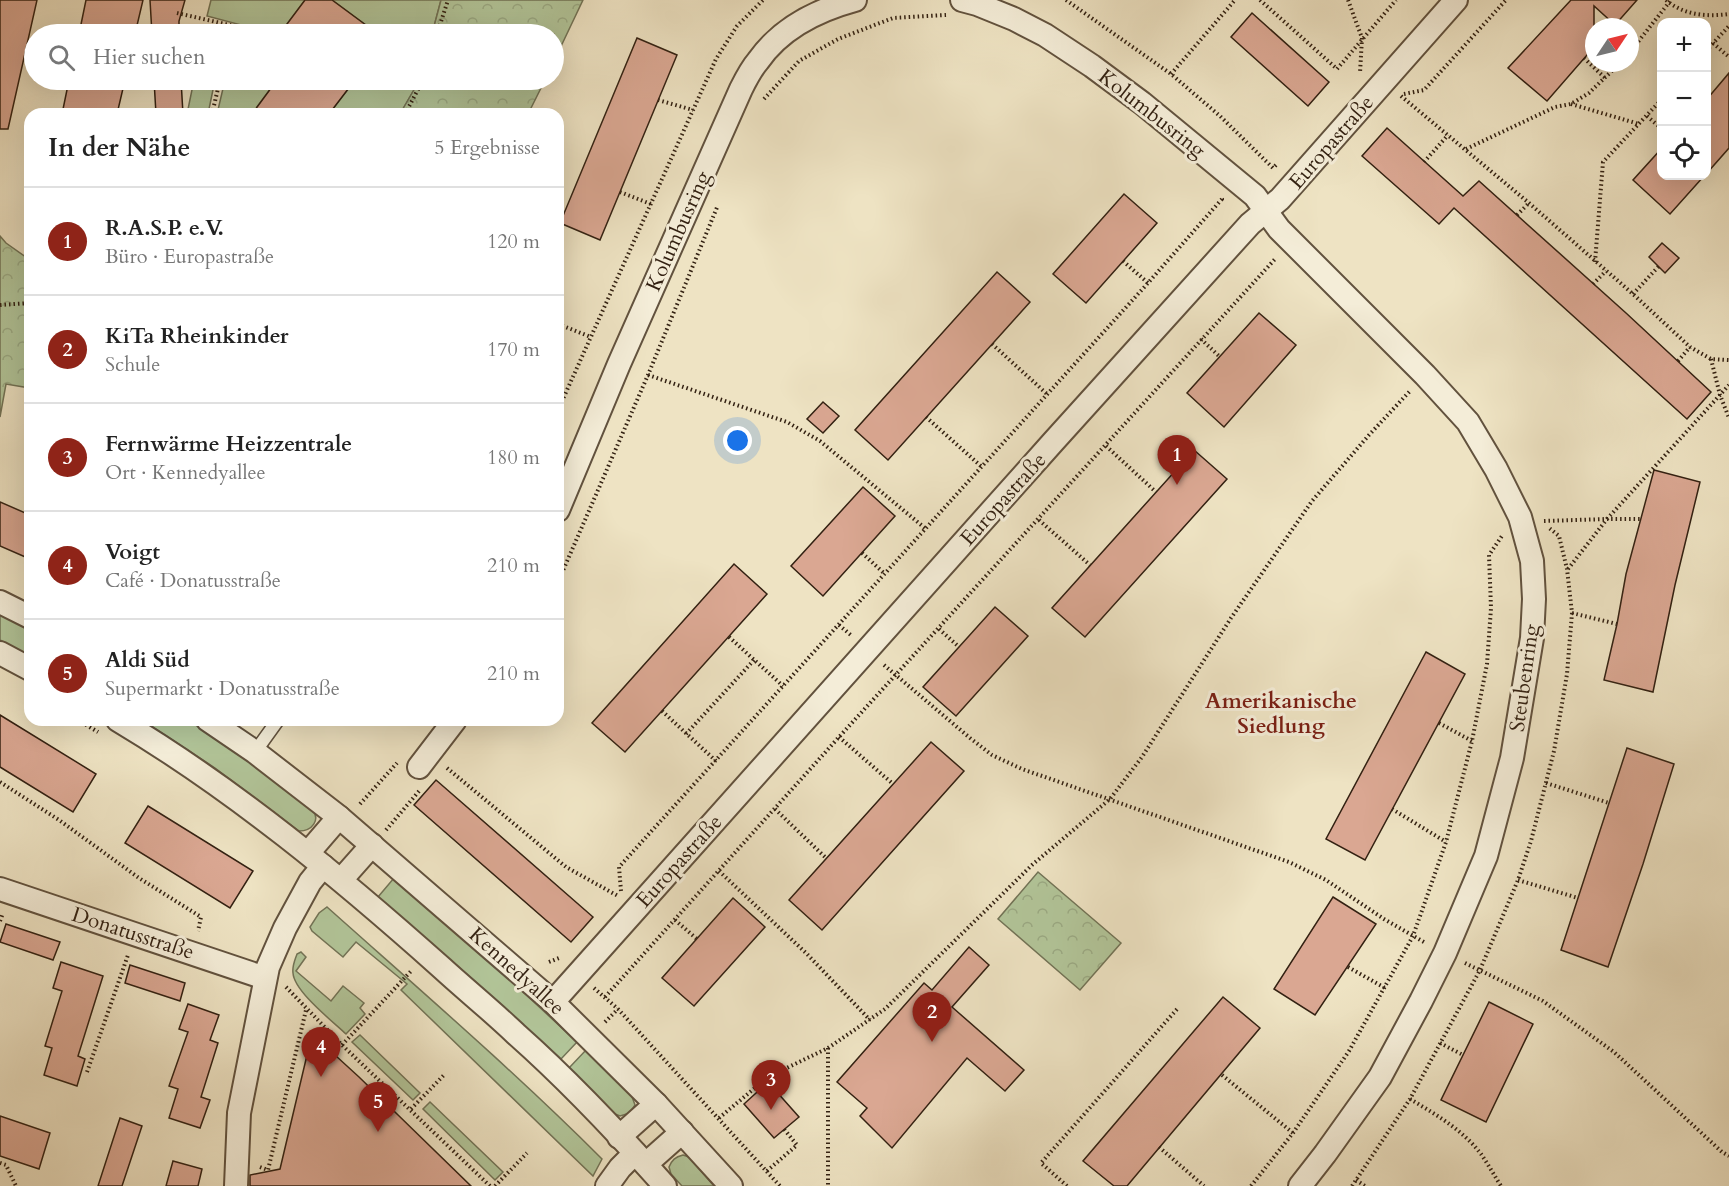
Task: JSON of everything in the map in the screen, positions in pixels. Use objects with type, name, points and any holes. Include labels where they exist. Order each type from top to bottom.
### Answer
[{"type":"street","name":"Kolumbusring","points":[[564,496],[741,89],[758,60],[795,25],[819,12],[855,0]]},
{"type":"street","name":"Europastraße","points":[[553,1002],[1250,224],[1280,200],[1456,0]]},
{"type":"street","name":"Kolumbusring","points":[[957,8],[977,4],[1014,19],[1045,35],[1092,66],[1142,103],[1256,195],[1266,212]]},
{"type":"street","name":"Steubenring","points":[[1266,212],[1279,229],[1425,375],[1468,422],[1496,469],[1520,517],[1532,561],[1534,599],[1532,638],[1512,758],[1486,856],[1445,953],[1380,1077],[1300,1186]]},
{"type":"street","points":[[0,602],[24,614]]},
{"type":"street","points":[[0,653],[24,666]]},
{"type":"street","points":[[127,726],[212,780],[341,880],[516,1034],[556,1072],[665,1186]]},
{"type":"street","name":"Kennedyallee","points":[[217,726],[339,816],[379,838],[553,1002],[656,1104],[731,1186]]},
{"type":"street","points":[[420,778],[451,726]]},
{"type":"street","points":[[236,1186],[239,1113],[266,973],[285,928],[309,882],[316,860],[339,816]]},
{"type":"street","points":[[341,880],[379,838]]},
{"type":"street","name":"Donatusstraße","points":[[0,889],[194,953],[266,973]]},
{"type":"street","points":[[607,1186],[633,1151],[656,1104]]},
{"type":"street","points":[[633,1151],[682,1132]]},
{"type":"lane","points":[[255,752],[274,726]]},
{"type":"path","points":[[440,24],[448,0]]},
{"type":"path","points":[[564,397],[716,59],[737,26],[763,0]]},
{"type":"path","points":[[1066,0],[1171,74],[1220,116],[1273,168],[1281,159]]},
{"type":"path","points":[[1171,74],[1235,0]]},
{"type":"path","points":[[1260,0],[1337,69],[1396,0]]},
{"type":"path","points":[[1348,0],[1362,38],[1361,72],[1353,81]]},
{"type":"path","points":[[1393,99],[1400,95],[1424,90],[1506,0]]},
{"type":"path","points":[[1639,40],[1669,1],[1692,14],[1729,15]]},
{"type":"path","points":[[760,108],[764,99],[799,61],[838,39],[893,18],[957,8]]},
{"type":"path","points":[[177,13],[227,24]]},
{"type":"path","points":[[1711,46],[1729,26]]},
{"type":"path","points":[[1713,43],[1729,57]]},
{"type":"path","points":[[1584,58],[1605,78]]},
{"type":"path","points":[[1466,149],[1555,107],[1571,104],[1589,93],[1611,72]]},
{"type":"path","points":[[213,108],[218,90]]},
{"type":"path","points":[[408,108],[418,90]]},
{"type":"path","points":[[1400,95],[1529,203],[1690,347],[1711,359],[1729,360]]},
{"type":"path","points":[[658,100],[693,110]]},
{"type":"path","points":[[1571,104],[1639,124]]},
{"type":"path","points":[[1595,262],[1603,162],[1657,105]]},
{"type":"path","points":[[1647,116],[1659,126]]},
{"type":"path","points":[[1424,162],[1448,135]]},
{"type":"path","points":[[442,764],[566,867],[621,898],[620,867],[1222,199],[1214,191]]},
{"type":"path","points":[[620,192],[651,204]]},
{"type":"path","points":[[564,568],[648,375],[720,199]]},
{"type":"path","points":[[1517,215],[1529,203]]},
{"type":"path","points":[[605,997],[1279,255]]},
{"type":"path","points":[[1123,261],[1148,283]]},
{"type":"path","points":[[1633,294],[1659,266]]},
{"type":"path","points":[[1593,284],[1606,271]]},
{"type":"path","points":[[0,305],[24,303]]},
{"type":"path","points":[[564,326],[591,337]]},
{"type":"path","points":[[1201,339],[1220,357]]},
{"type":"path","points":[[992,344],[1047,394]]},
{"type":"path","points":[[1678,361],[1690,347]]},
{"type":"path","points":[[1711,359],[1720,395],[1729,418]]},
{"type":"path","points":[[648,375],[795,426],[820,441],[926,529]]},
{"type":"path","points":[[1568,569],[1606,519],[1729,385]]},
{"type":"path","points":[[719,1118],[768,1077],[828,1048],[885,1009],[1032,865],[1110,799],[1142,757],[1231,618],[1312,501],[1413,388]]},
{"type":"path","points":[[926,417],[982,467]]},
{"type":"path","points":[[1106,446],[1156,492]]},
{"type":"path","points":[[1540,521],[1642,519]]},
{"type":"path","points":[[1039,520],[1090,565]]},
{"type":"path","points":[[1251,1186],[1293,1133],[1349,1051],[1413,936],[1446,842],[1472,741],[1487,664],[1491,608],[1489,555],[1505,531]]},
{"type":"path","points":[[862,553],[885,574]]},
{"type":"path","points":[[1572,613],[1617,624]]},
{"type":"path","points":[[839,625],[895,676],[992,755],[1023,769],[1289,862],[1326,880],[1413,936],[1543,1001],[1614,1052],[1681,1116],[1729,1156]]},
{"type":"path","points":[[939,629],[959,647]]},
{"type":"path","points":[[729,637],[783,686]]},
{"type":"path","points":[[686,734],[754,660]]},
{"type":"path","points":[[662,711],[716,761]]},
{"type":"path","points":[[1438,723],[1472,741]]},
{"type":"path","points":[[88,726],[101,734]]},
{"type":"path","points":[[839,737],[893,784]]},
{"type":"path","points":[[379,838],[420,778]]},
{"type":"path","points":[[0,782],[59,820],[139,878],[201,917],[194,953]]},
{"type":"path","points":[[1546,783],[1609,803]]},
{"type":"path","points":[[775,809],[826,858]]},
{"type":"path","points":[[1392,809],[1446,842]]},
{"type":"path","points":[[718,871],[806,953],[870,1020]]},
{"type":"path","points":[[1518,880],[1578,898]]},
{"type":"path","points":[[675,920],[697,939]]},
{"type":"path","points":[[87,1072],[135,934]]},
{"type":"path","points":[[549,962],[565,956]]},
{"type":"path","points":[[1348,967],[1385,988]]},
{"type":"path","points":[[342,1045],[412,970],[421,977]]},
{"type":"path","points":[[266,973],[490,1186]]},
{"type":"path","points":[[1067,1186],[1041,1164],[1178,1008]]},
{"type":"path","points":[[237,1158],[268,1170],[307,1010]]},
{"type":"path","points":[[1440,1043],[1463,1055]]},
{"type":"path","points":[[828,1048],[828,1186]]},
{"type":"path","points":[[411,1109],[446,1074]]},
{"type":"path","points":[[1222,1075],[1293,1133]]},
{"type":"path","points":[[1410,1099],[1460,1131],[1480,1153],[1501,1186]]},
{"type":"path","points":[[767,1172],[797,1145],[784,1130]]},
{"type":"path","points":[[1159,1147],[1204,1186]]},
{"type":"path","points":[[495,1186],[527,1153]]},
{"type":"path","points":[[0,1163],[6,1165],[16,1186]]},
{"type":"path","points":[[1356,1180],[1365,1186]]},
{"type":"green space","points":[[211,0],[305,0],[287,24],[237,24],[207,16]]},
{"type":"green space","points":[[332,0],[441,0],[435,24],[364,24]]},
{"type":"green space","points":[[441,0],[583,0],[564,40],[564,24],[435,24]]},
{"type":"green space","points":[[192,90],[213,90],[209,108],[188,108]]},
{"type":"green space","points":[[223,90],[270,90],[258,108],[218,108]]},
{"type":"green space","points":[[347,90],[414,90],[403,108],[334,108]]},
{"type":"green space","points":[[414,90],[540,90],[531,108],[403,108]]},
{"type":"green space","points":[[0,236],[24,256],[24,387],[6,384],[0,417]]},
{"type":"green space","points":[[0,614],[24,625],[24,653],[0,640]]},
{"type":"green space","points":[[151,726],[197,726],[312,809],[316,817],[314,824],[304,831],[299,831],[215,768]]},
{"type":"green space","points":[[1038,872],[1121,943],[1080,990],[998,919]]},
{"type":"green space","points":[[394,878],[493,964],[577,1042],[561,1059],[378,897]]},
{"type":"green space","points":[[327,907],[501,1062],[602,1159],[593,1176],[401,990],[407,984],[356,942],[343,957],[312,931],[310,927],[319,913]]},
{"type":"green space","points":[[301,952],[306,957],[296,971],[331,1001],[343,986],[364,1003],[360,1008],[365,1014],[346,1034],[306,997],[295,980],[293,965],[297,954]]},
{"type":"green space","points":[[360,1035],[420,1093],[413,1100],[352,1042]]},
{"type":"green space","points":[[586,1050],[631,1094],[635,1105],[630,1113],[620,1116],[615,1114],[569,1068]]},
{"type":"green space","points":[[430,1102],[503,1172],[495,1180],[423,1109]]},
{"type":"green space","points":[[683,1155],[689,1157],[714,1186],[682,1186],[671,1174],[669,1167],[674,1159]]},
{"type":"building","points":[[0,0],[37,0],[32,24],[24,24],[24,58],[8,129],[0,129]]},
{"type":"building","points":[[86,0],[143,0],[137,24],[81,24]]},
{"type":"building","points":[[150,0],[185,0],[179,24],[151,24]]},
{"type":"building","points":[[305,0],[332,0],[364,24],[287,24]]},
{"type":"building","points":[[1571,0],[1637,0],[1621,18],[1607,18],[1594,6],[1594,18],[1585,18],[1585,57],[1547,101],[1508,68]]},
{"type":"building","points":[[1252,13],[1329,82],[1308,106],[1231,37]]},
{"type":"building","points":[[637,38],[677,55],[600,240],[564,225],[564,213]]},
{"type":"building","points":[[1729,73],[1729,148],[1711,168],[1711,126],[1711,94]]},
{"type":"building","points":[[67,90],[123,90],[118,108],[63,108]]},
{"type":"building","points":[[155,90],[182,90],[183,108],[156,108]]},
{"type":"building","points":[[270,90],[347,90],[334,108],[256,108]]},
{"type":"building","points":[[1387,128],[1463,196],[1479,181],[1711,392],[1687,419],[1454,208],[1439,224],[1362,156]]},
{"type":"building","points":[[1657,154],[1657,180],[1700,180],[1670,214],[1633,180]]},
{"type":"building","points":[[1124,194],[1157,223],[1086,303],[1053,274]]},
{"type":"building","points":[[1662,243],[1679,258],[1665,273],[1649,257]]},
{"type":"building","points":[[997,272],[1030,302],[888,460],[855,430]]},
{"type":"building","points":[[1259,313],[1296,345],[1224,427],[1187,393]]},
{"type":"building","points":[[823,402],[839,416],[823,433],[807,419]]},
{"type":"building","points":[[1194,450],[1227,479],[1085,637],[1052,608]]},
{"type":"building","points":[[1654,470],[1700,482],[1675,585],[1653,692],[1604,680],[1626,574]]},
{"type":"building","points":[[863,487],[895,516],[823,596],[791,566]]},
{"type":"building","points":[[0,502],[24,512],[24,556],[0,546]]},
{"type":"building","points":[[734,564],[767,594],[625,752],[592,723]]},
{"type":"building","points":[[995,607],[1028,636],[956,716],[923,687]]},
{"type":"building","points":[[1426,652],[1465,674],[1365,860],[1326,839]]},
{"type":"building","points":[[0,715],[96,774],[73,812],[0,767]]},
{"type":"building","points":[[931,742],[964,771],[822,930],[789,900]]},
{"type":"building","points":[[1627,748],[1674,764],[1608,967],[1561,950]]},
{"type":"building","points":[[436,780],[593,917],[571,942],[414,805]]},
{"type":"building","points":[[148,806],[253,871],[230,908],[125,843]]},
{"type":"building","points":[[1333,897],[1376,924],[1315,1015],[1274,989]]},
{"type":"building","points":[[733,898],[765,927],[694,1006],[662,978]]},
{"type":"building","points":[[6,924],[60,942],[53,960],[0,942]]},
{"type":"building","points":[[969,947],[989,965],[952,1007],[1024,1070],[1005,1091],[967,1058],[892,1148],[860,1116],[867,1108],[837,1082],[924,983],[932,990]]},
{"type":"building","points":[[61,962],[103,976],[78,1056],[85,1059],[77,1086],[44,1075],[52,1048],[45,1046],[62,991],[53,988]]},
{"type":"building","points":[[130,965],[185,983],[180,1001],[125,983]]},
{"type":"building","points":[[1223,997],[1260,1028],[1127,1186],[1114,1186],[1083,1161]]},
{"type":"building","points":[[1489,1002],[1533,1024],[1486,1122],[1441,1100]]},
{"type":"building","points":[[188,1004],[219,1015],[210,1040],[218,1043],[201,1097],[210,1100],[200,1128],[169,1118],[178,1089],[169,1086],[188,1032],[179,1029]]},
{"type":"building","points":[[312,1034],[471,1186],[250,1186],[250,1175],[280,1169]]},
{"type":"building","points":[[768,1082],[799,1117],[774,1138],[744,1104]]},
{"type":"building","points":[[0,1116],[50,1133],[39,1169],[0,1156]]},
{"type":"building","points":[[120,1118],[142,1126],[122,1186],[98,1186]]},
{"type":"building","points":[[173,1161],[202,1169],[198,1186],[166,1186]]},
{"type":"place","name":"R.A.S.P. e.V.","points":[[1177,485]]},
{"type":"place","name":"KiTa Rheinkinder","points":[[932,1042]]},
{"type":"place","name":"Voigt","points":[[321,1077]]},
{"type":"place","name":"Fernwärme Heizzentrale","points":[[771,1110]]},
{"type":"place","name":"Aldi Süd","points":[[378,1132]]},
{"type":"district","name":"Amerikanische Siedlung","points":[[1281,712]]}]
